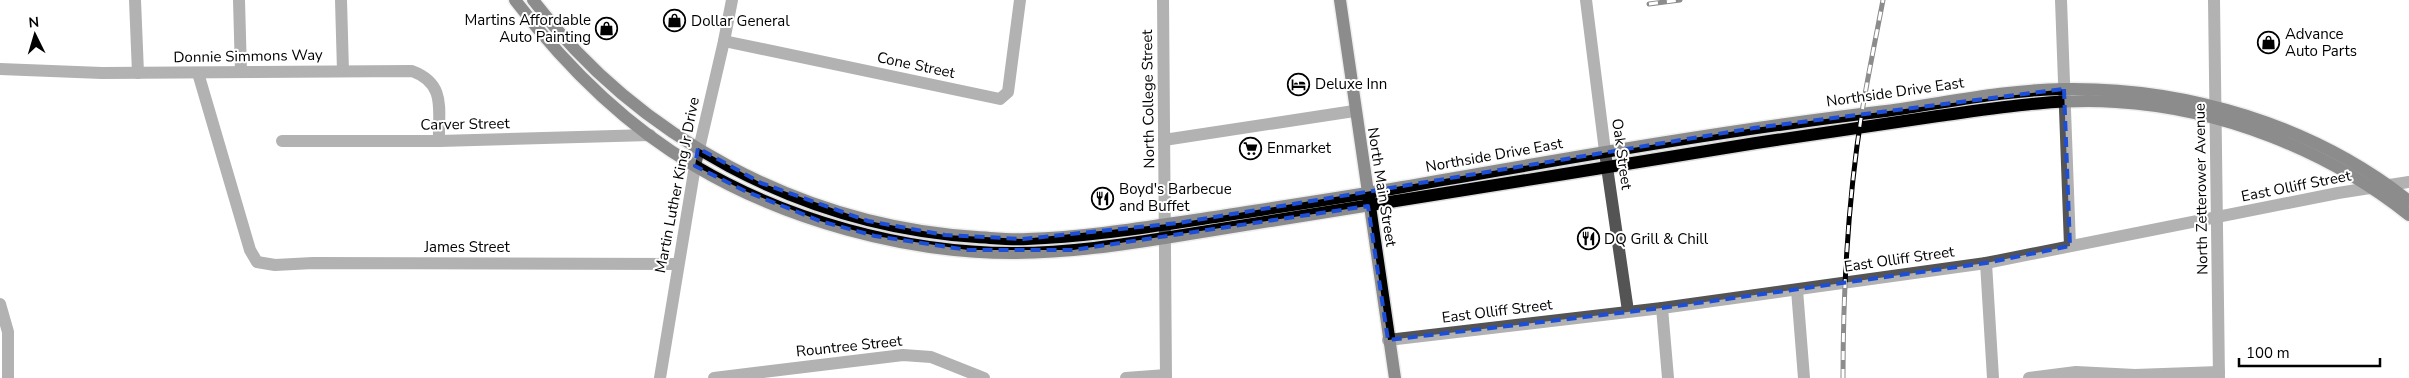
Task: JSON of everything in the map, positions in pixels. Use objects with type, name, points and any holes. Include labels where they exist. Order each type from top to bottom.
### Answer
[{"type":"main road","points":[[515,0],[564,57],[613,106],[650,135],[695,166],[745,191],[820,222],[875,236],[934,247],[1011,253],[1073,250],[1166,238],[1367,200]]},
{"type":"main road","points":[[533,0],[558,32],[600,74],[646,114],[698,148],[761,182],[813,204],[868,221],[946,235],[1023,240],[1077,236],[1367,200]]},
{"type":"main road","name":"North Main Street","points":[[1340,0],[1354,111],[1394,378]]},
{"type":"main road","name":"Northside Drive East","points":[[1367,200],[1606,167],[2017,105],[2064,96]]},
{"type":"main road","name":"Northside Drive East","points":[[1367,200],[1605,152],[1754,128],[1964,99],[2064,96],[2216,113],[2307,139],[2390,186],[2409,201]]},
{"type":"main road","name":"Northside Drive East","points":[[2216,113],[2290,144],[2374,189],[2409,215]]},
{"type":"street","points":[[136,0],[138,73]]},
{"type":"street","points":[[239,0],[241,72]]},
{"type":"street","points":[[341,0],[343,71]]},
{"type":"street","name":"Martin Luther King Jr Drive","points":[[660,378],[677,264],[698,148],[732,0]]},
{"type":"street","name":"Cone Street","points":[[724,41],[1000,99],[1008,92],[1020,0]]},
{"type":"street","name":"North College Street","points":[[1163,0],[1166,376]]},
{"type":"street","name":"Oak Street","points":[[1586,0],[1606,167],[1628,312]]},
{"type":"street","points":[[2061,0],[2070,246]]},
{"type":"street","name":"North Zetterower Avenue","points":[[2214,0],[2219,218],[2219,375]]},
{"type":"street","name":"Donnie Simmons Way","points":[[0,69],[138,73],[412,71],[426,76],[435,87],[438,98],[439,141]]},
{"type":"street","name":"James Street","points":[[198,73],[250,250],[257,262],[275,265],[313,263],[677,264]]},
{"type":"street","points":[[1164,140],[1354,111]]},
{"type":"street","name":"Carver Street","points":[[282,141],[439,141],[650,135]]},
{"type":"street","name":"East Olliff Street","points":[[1388,340],[1662,308],[1986,263],[2338,194],[2409,182]]},
{"type":"street","points":[[1986,263],[1993,378]]},
{"type":"street","points":[[1797,290],[1804,378]]},
{"type":"street","points":[[0,304],[8,332],[8,378]]},
{"type":"street","points":[[1662,308],[1668,378]]},
{"type":"street","name":"Rountree Street","points":[[714,378],[903,355],[931,357],[984,378]]},
{"type":"street","points":[[2029,378],[2076,372],[2135,375],[2219,375]]},
{"type":"street","points":[[1126,378],[1166,376]]},
{"type":"highlighted area","points":[[2064,89],[2070,246],[1986,263],[1662,308],[1388,340],[1368,206],[1073,250],[968,250],[875,236],[820,221],[745,191],[695,166],[698,148],[761,183],[868,221],[945,235],[1023,239],[1178,223],[1754,128]]},
{"type":"railway","points":[[1649,4],[1680,0]]},
{"type":"railway","points":[[1843,378],[1845,278],[1853,178],[1869,70],[1883,0]]},
{"type":"place","name":"Dollar General","points":[[675,21]]},
{"type":"place","name":"Martins Affordable Auto Painting","points":[[607,29]]},
{"type":"place","name":"Advance Auto Parts","points":[[2269,43]]},
{"type":"place","name":"Deluxe Inn","points":[[1299,84]]},
{"type":"place","name":"Enmarket","points":[[1251,148]]},
{"type":"place","name":"Boyd's Barbecue and Buffet","points":[[1103,198]]},
{"type":"place","name":"DQ Grill & Chill","points":[[1588,239]]}]
